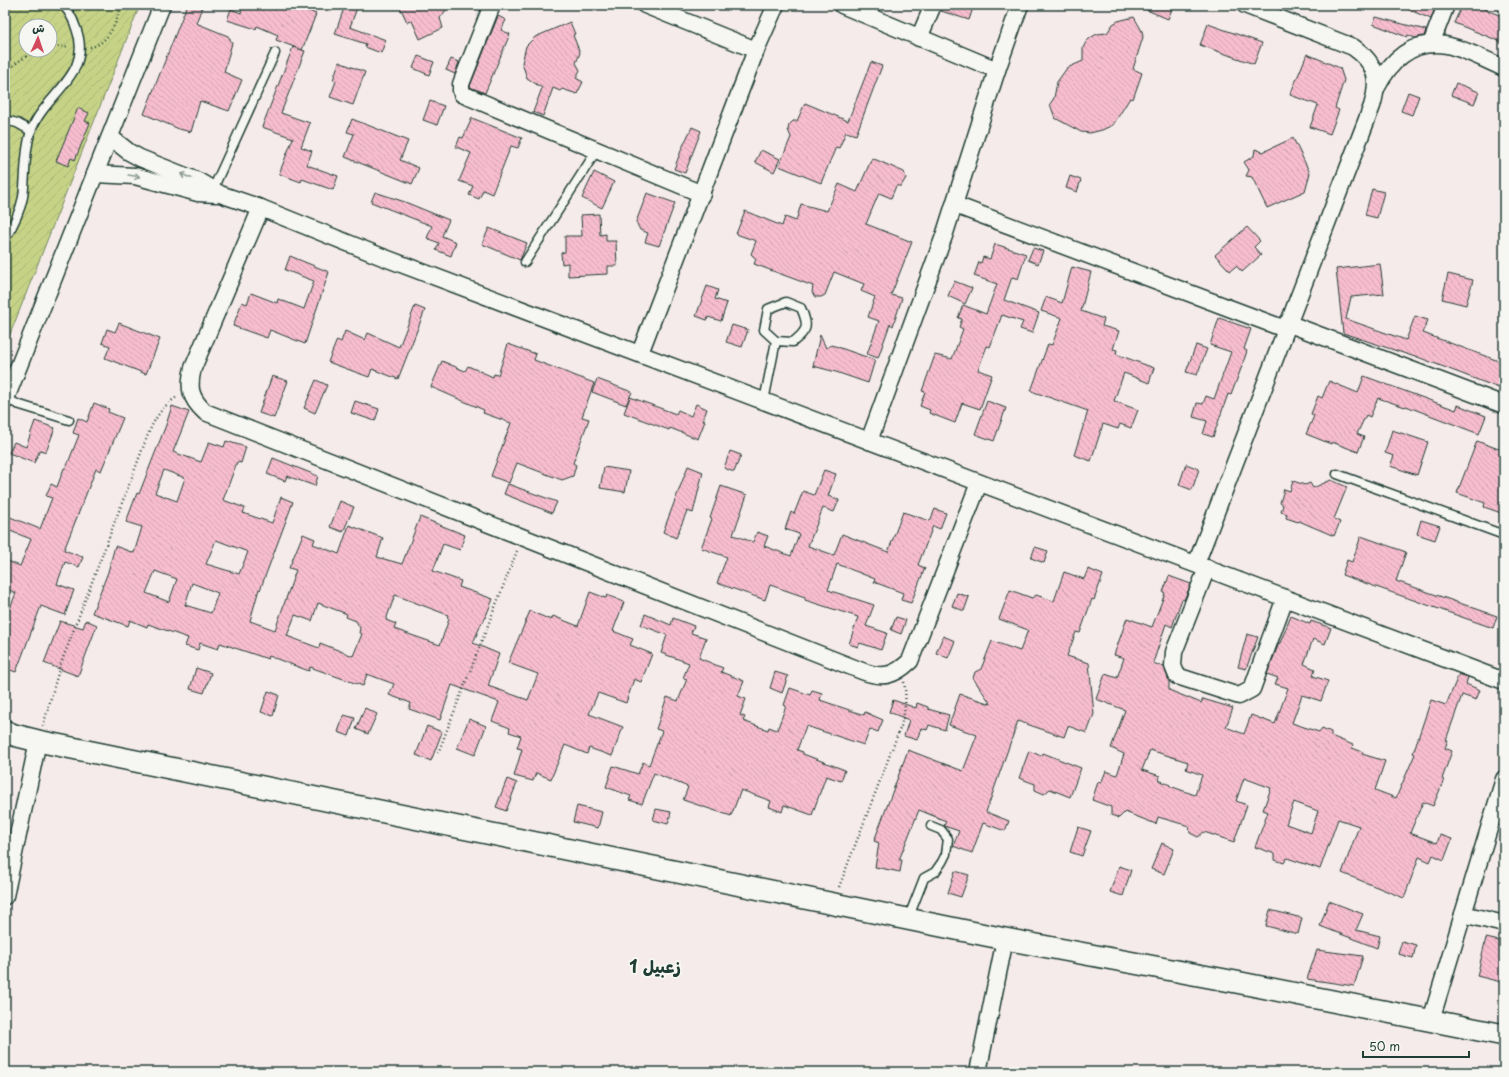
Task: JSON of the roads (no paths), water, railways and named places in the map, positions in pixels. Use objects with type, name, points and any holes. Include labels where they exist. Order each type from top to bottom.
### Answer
[{"type":"street","points":[[6,400],[162,5]]},
{"type":"street","points":[[492,5],[462,84],[462,94],[702,194]]},
{"type":"street","points":[[645,5],[756,50]]},
{"type":"street","points":[[640,353],[756,50],[776,5]]},
{"type":"street","points":[[842,5],[997,70]]},
{"type":"street","points":[[919,38],[933,5]]},
{"type":"street","points":[[869,441],[955,205],[997,70],[1020,5]]},
{"type":"street","points":[[1246,5],[1353,47],[1363,54],[1371,64],[1376,75],[1377,87]]},
{"type":"street","points":[[1431,44],[1446,5]]},
{"type":"street","points":[[1285,598],[1252,689],[1239,696],[1177,676],[1173,666],[1174,652],[1202,566],[1286,326],[1372,106],[1377,87],[1384,74],[1393,63],[1404,54],[1417,47],[1431,44],[1446,45],[1459,49],[1504,68]]},
{"type":"street","points":[[110,137],[124,149],[140,158],[198,181],[216,192],[261,208],[380,256],[640,353],[979,483],[1504,681]]},
{"type":"street","points":[[95,174],[135,176],[198,193],[216,192]]},
{"type":"street","points":[[955,205],[1504,405]]},
{"type":"street","points":[[261,208],[193,368],[190,380],[191,392],[196,404],[206,412],[875,676],[888,675],[900,670],[910,661],[916,649],[979,483]]},
{"type":"street","points":[[8,734],[1005,939],[1504,1035]]},
{"type":"street","points":[[5,896],[38,740]]},
{"type":"street","points":[[1431,1020],[1504,779]]},
{"type":"street","points":[[1463,914],[1504,924]]},
{"type":"street","points":[[978,1072],[1005,939]]},
{"type":"lane","points":[[5,239],[15,223],[23,198],[26,153],[31,131],[39,114],[65,86],[78,61],[80,47],[78,33],[73,19],[63,5]]},
{"type":"lane","points":[[216,192],[275,54]]},
{"type":"lane","points":[[5,120],[17,123],[31,131]]},
{"type":"lane","points":[[525,262],[597,150]]},
{"type":"lane","points":[[786,302],[801,308],[806,320],[804,333],[793,342],[776,341],[764,330],[768,309],[786,302]]},
{"type":"lane","points":[[764,401],[776,341]]},
{"type":"lane","points":[[6,400],[69,420]]},
{"type":"lane","points":[[1337,474],[1504,535]]},
{"type":"lane","points":[[908,919],[924,878],[935,872],[946,854],[948,839],[941,830],[931,826]]},
{"type":"district","name":"زعبيل 1","points":[[655,966]]}]
